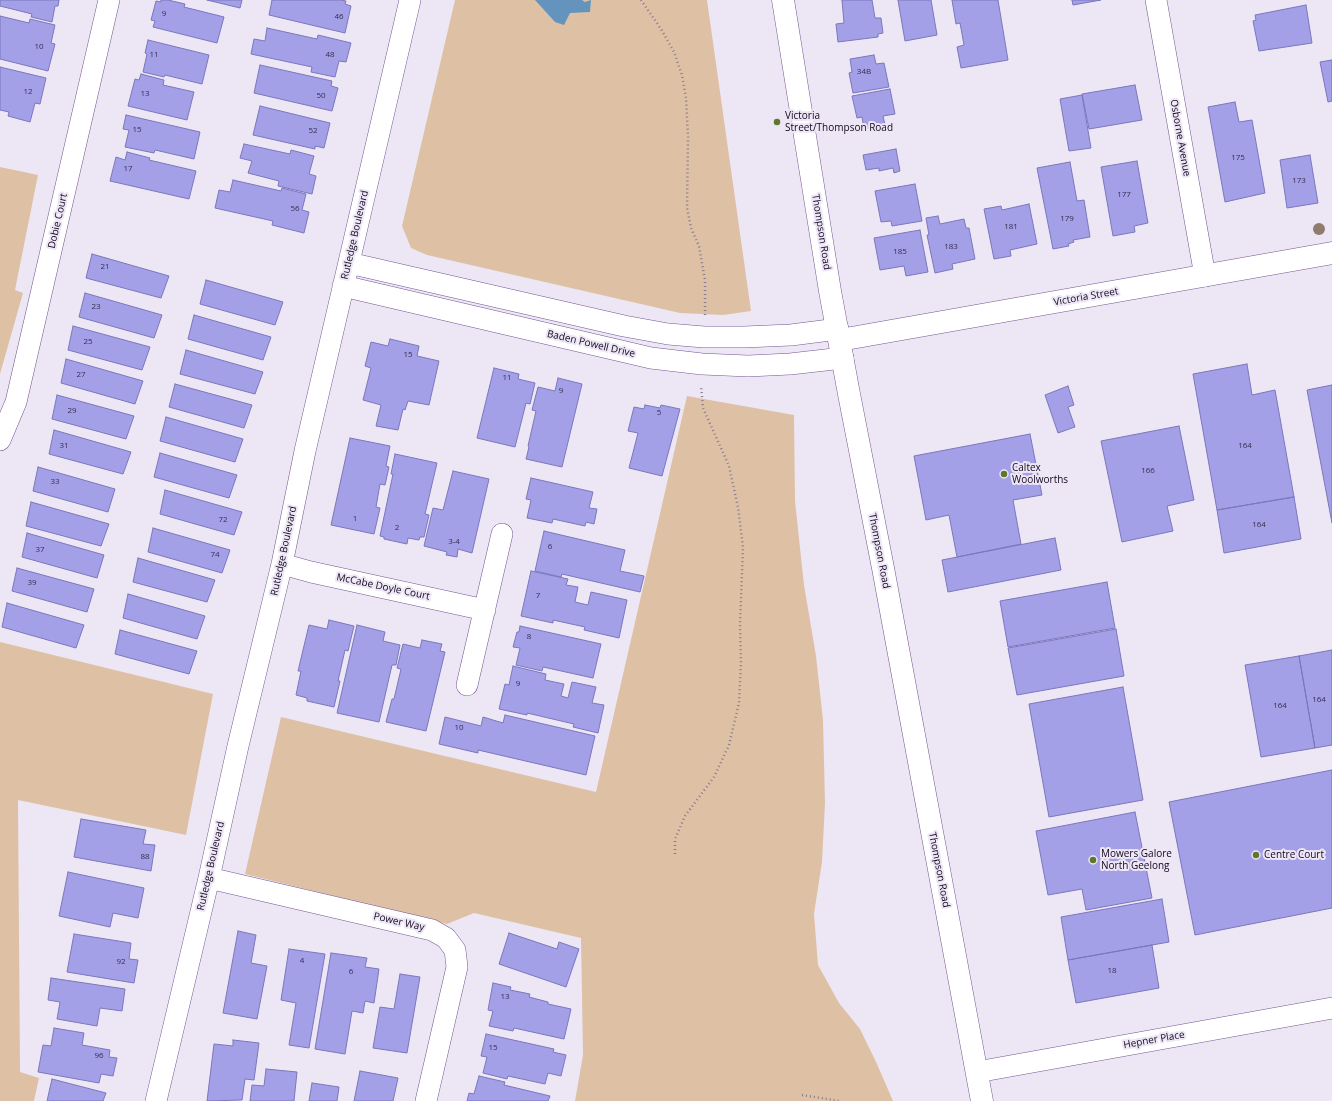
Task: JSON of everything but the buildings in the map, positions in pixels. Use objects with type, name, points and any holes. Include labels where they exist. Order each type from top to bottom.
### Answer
[{"type":"main road","name":"Thompson Road","points":[[783,0],[830,291],[982,1101]]},
{"type":"main road","name":"Victoria Street","points":[[840,342],[1332,253]]},
{"type":"street","name":"Dobie Court","points":[[0,440],[16,402],[109,0]]},
{"type":"street","name":"Rutledge Boulevard","points":[[156,1101],[209,878],[238,746],[282,564],[305,451],[410,0]]},
{"type":"street","name":"Osborne Avenue","points":[[1156,0],[1205,276]]},
{"type":"street","points":[[349,263],[624,326],[668,334],[704,337],[791,335],[840,342]]},
{"type":"street","points":[[414,302],[420,279]]},
{"type":"street","name":"Baden Powell Drive","points":[[343,286],[631,354],[702,364],[748,366],[778,365],[840,342]]},
{"type":"street","points":[[467,685],[502,534]]},
{"type":"street","name":"McCabe Doyle Court","points":[[282,564],[485,610]]},
{"type":"street","name":"Power Way","points":[[209,878],[432,930],[446,938],[455,950],[457,967],[426,1101]]},
{"type":"street","name":"Hepner Place","points":[[977,1072],[1332,1008]]},
{"type":"path","points":[[641,0],[671,46],[682,75],[686,98],[688,137],[687,208],[691,228],[699,246],[705,280]]},
{"type":"path","points":[[675,854],[676,839],[685,816],[714,777],[729,745],[739,703],[743,547],[738,507],[729,466],[704,408],[701,395],[702,364]]},
{"type":"path","points":[[802,1095],[840,1101]]},
{"type":"shaded area","points":[[455,0],[707,0],[751,311],[723,315],[680,313],[427,255],[411,248],[402,226]]},
{"type":"shaded area","points":[[0,167],[38,175],[15,290],[23,293],[0,374]]},
{"type":"shaded area","points":[[687,396],[794,415],[795,501],[804,585],[816,656],[823,720],[825,803],[822,862],[814,914],[818,965],[839,1003],[860,1029],[893,1101],[575,1101],[583,1055],[581,938],[474,913],[447,924],[245,874],[281,717],[596,792]]},
{"type":"shaded area","points":[[0,642],[213,694],[186,835],[18,800],[20,1072],[39,1078],[34,1101],[0,1101]]},
{"type":"water","points":[[535,0],[582,0],[585,2],[591,0],[590,12],[570,13],[564,25],[555,22]]},
{"type":"place","name":"Victoria Street/Thompson Road","points":[[777,122]]},
{"type":"place","name":"Caltex Woolworths","points":[[1004,474]]},
{"type":"place","name":"Centre Court","points":[[1256,855]]},
{"type":"place","name":"Mowers Galore North Geelong","points":[[1093,860]]}]
